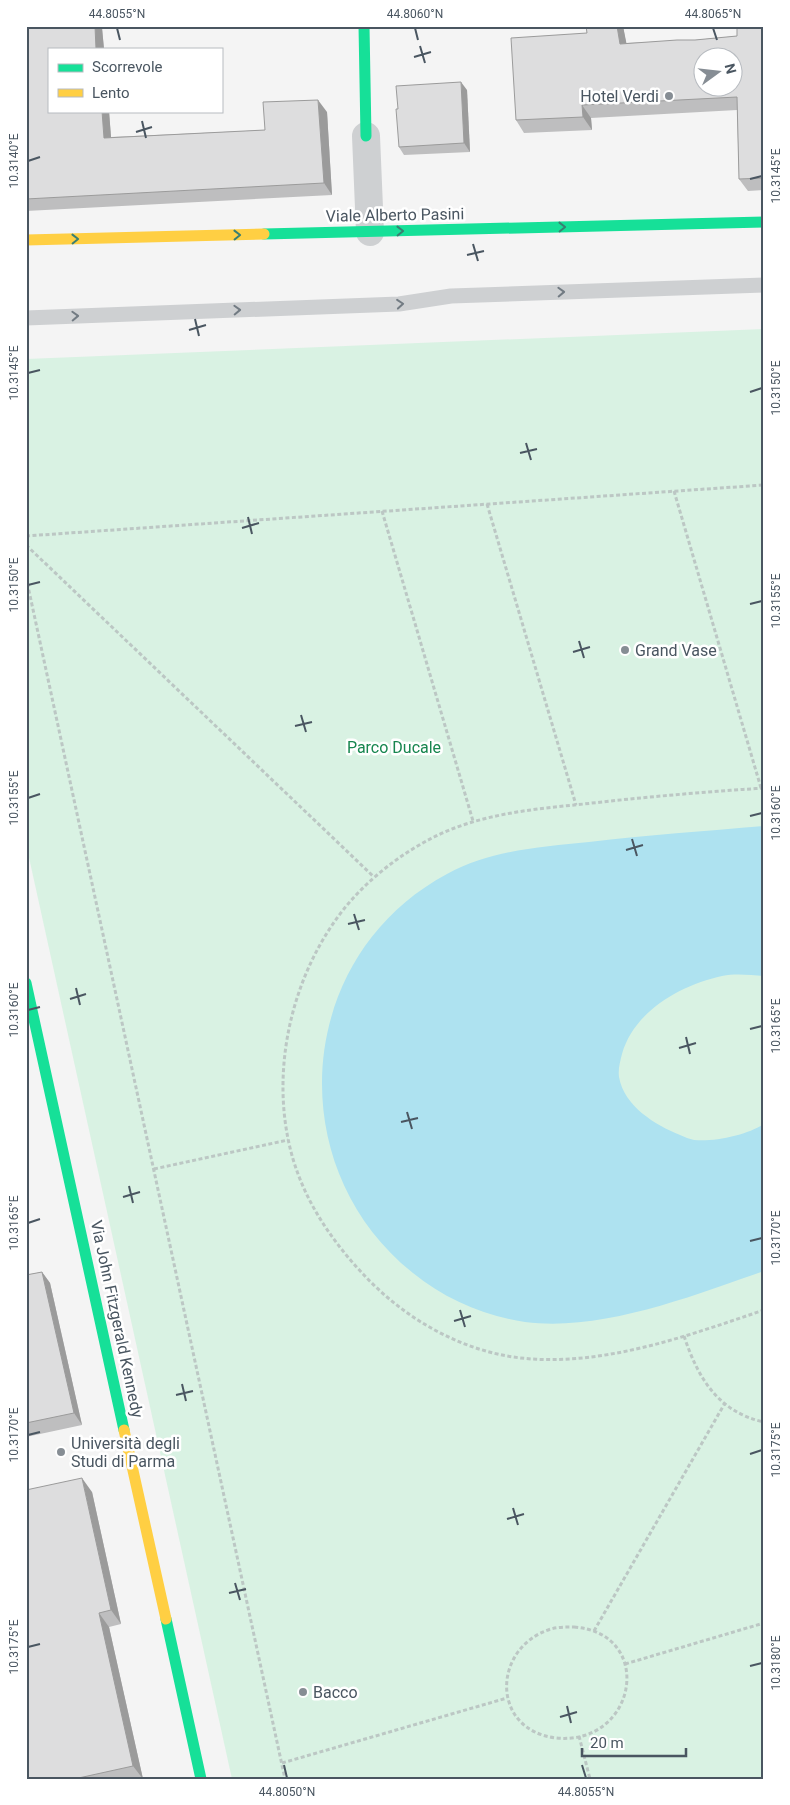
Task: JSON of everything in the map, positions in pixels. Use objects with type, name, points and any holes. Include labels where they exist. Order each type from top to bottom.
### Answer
[{"type":"street","points":[[364,26],[370,232]]},
{"type":"street","name":"Viale Alberto Pasini","points":[[26,240],[764,222]]},
{"type":"street","name":"Via John Fitzgerald Kennedy","points":[[26,983],[202,1779]]},
{"type":"lane","points":[[26,318],[399,304],[451,296],[764,285]]},
{"type":"path","points":[[26,536],[764,485]]},
{"type":"path","points":[[674,491],[762,788],[533,809],[453,828],[409,851],[374,877],[348,903],[319,948],[300,990],[287,1038],[283,1096],[288,1140],[298,1175],[308,1198],[332,1237],[348,1258],[382,1293],[419,1321],[439,1332],[478,1348],[509,1356],[558,1360],[624,1351],[684,1336],[764,1310]]},
{"type":"path","points":[[487,504],[576,805]]},
{"type":"path","points":[[382,512],[473,822]]},
{"type":"path","points":[[26,545],[374,877]]},
{"type":"path","points":[[26,577],[285,1779]]},
{"type":"path","points":[[154,1169],[288,1140]]},
{"type":"path","points":[[684,1336],[700,1377],[716,1396],[746,1418],[764,1422]]},
{"type":"path","points":[[594,1631],[725,1403]]},
{"type":"path","points":[[625,1664],[764,1624]]},
{"type":"path","points":[[563,1627],[585,1628],[594,1631],[606,1637],[614,1644],[625,1664],[625,1698],[620,1709],[602,1727],[579,1736],[555,1738],[525,1726],[517,1718],[506,1698],[507,1675],[510,1664],[516,1654],[532,1638],[552,1629],[563,1627]]},
{"type":"path","points":[[282,1763],[506,1698]]},
{"type":"path","points":[[579,1736],[590,1779]]},
{"type":"green space","name":"Parco Ducale","points":[[764,329],[764,1779],[232,1779],[26,844],[26,359]]},
{"type":"water","points":[[764,826],[764,976],[738,974],[706,980],[661,1002],[637,1025],[628,1039],[619,1066],[619,1077],[627,1097],[642,1113],[670,1131],[689,1139],[711,1140],[730,1137],[764,1124],[764,1271],[646,1310],[584,1322],[554,1324],[525,1322],[480,1311],[438,1291],[413,1273],[370,1229],[341,1177],[325,1122],[323,1064],[334,1008],[358,956],[396,910],[447,874],[481,860],[516,851],[552,846]]},
{"type":"building","points":[[26,26],[95,26],[96,48],[48,48],[48,112],[102,112],[104,138],[265,130],[263,102],[318,100],[324,183],[26,199]]},
{"type":"building","points":[[586,26],[617,26],[620,44],[737,36],[737,26],[764,26],[764,178],[739,179],[737,98],[742,98],[742,48],[692,48],[692,98],[718,98],[582,105],[583,117],[516,120],[511,38],[587,33]]},
{"type":"building","points":[[461,82],[464,143],[399,147],[396,86]]},
{"type":"building","points":[[42,1272],[74,1413],[26,1423],[26,1275]]},
{"type":"building","points":[[82,1478],[111,1610],[99,1613],[133,1766],[74,1779],[26,1779],[26,1490]]},
{"type":"traffic: fast","points":[[364,26],[366,136]]},
{"type":"traffic: fast","points":[[264,234],[764,222]]},
{"type":"traffic: fast","points":[[26,983],[124,1430]]},
{"type":"traffic: fast","points":[[166,1619],[201,1779]]},
{"type":"traffic: slow","points":[[26,240],[264,234]]},
{"type":"traffic: slow","points":[[124,1430],[166,1619]]},
{"type":"place","name":"Hotel Verdi","points":[[669,96]]},
{"type":"place","name":"Grand Vase","points":[[625,650]]},
{"type":"place","name":"Università degli Studi di Parma","points":[[61,1452]]},
{"type":"place","name":"Bacco","points":[[303,1692]]}]
